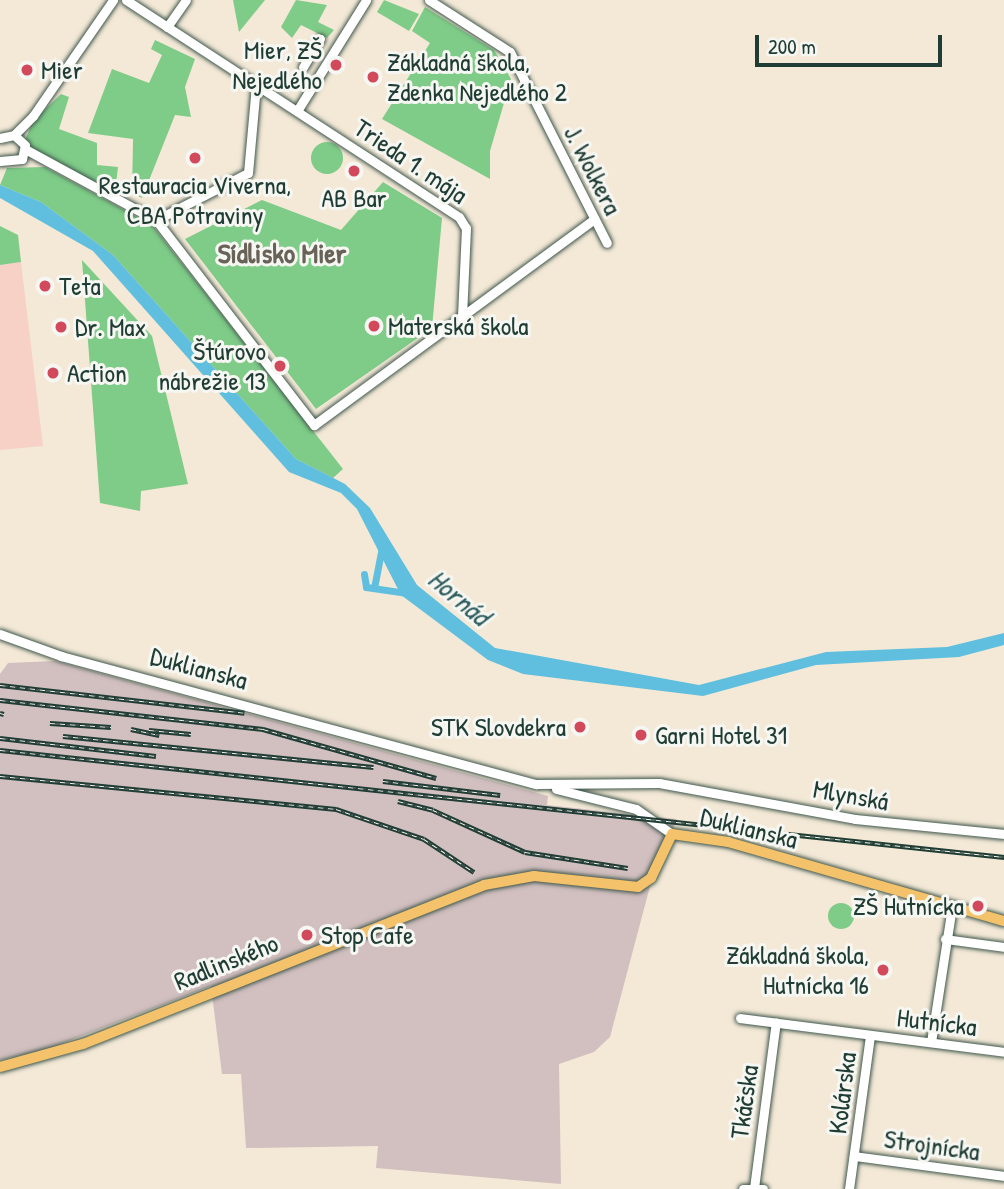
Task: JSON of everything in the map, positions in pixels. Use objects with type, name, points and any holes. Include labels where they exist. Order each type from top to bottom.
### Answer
[{"type":"main road","name":"Duklianska","points":[[466,890],[534,876],[638,887],[651,878],[672,834],[728,842],[1004,921]]},
{"type":"main road","name":"Radlinského","points":[[0,1067],[83,1044],[466,890]]},
{"type":"street","points":[[2,165],[21,146],[33,116],[113,0]]},
{"type":"street","name":"Trieda 1. mája","points":[[126,0],[461,219],[462,316]]},
{"type":"street","points":[[167,27],[186,0]]},
{"type":"street","points":[[297,111],[366,0]]},
{"type":"street","name":"J. Wolkera","points":[[429,0],[485,30],[510,52],[607,243]]},
{"type":"street","points":[[303,67],[320,39]]},
{"type":"street","points":[[156,220],[248,173],[256,85]]},
{"type":"street","points":[[0,138],[21,146],[156,220],[314,425],[594,219]]},
{"type":"street","name":"Duklianska","points":[[0,634],[61,656],[550,786]]},
{"type":"street","points":[[611,785],[611,804]]},
{"type":"street","points":[[550,786],[638,810],[672,834]]},
{"type":"street","name":"Mlynská","points":[[550,786],[692,788],[867,820],[1004,834]]},
{"type":"street","points":[[931,1042],[952,907]]},
{"type":"street","points":[[945,939],[1004,947]]},
{"type":"street","name":"Hutnícka","points":[[740,1018],[1004,1052]]},
{"type":"street","name":"Tkáčska","points":[[758,1188],[776,1022]]},
{"type":"street","name":"Kolárska","points":[[849,1189],[870,1035]]},
{"type":"street","name":"Strojnícka","points":[[855,1156],[1004,1176]]},
{"type":"street","points":[[743,1189],[758,1188]]},
{"type":"shaded area","points":[[21,262],[43,446],[0,450],[0,265]]},
{"type":"shaded area","points":[[55,661],[548,796],[547,805],[677,819],[653,875],[610,1037],[594,1052],[559,1064],[561,1184],[376,1168],[378,1146],[246,1148],[241,1074],[222,1074],[211,986],[45,1050],[0,1060],[0,674],[8,663]]},
{"type":"green space","points":[[233,0],[265,0],[239,32]]},
{"type":"green space","points":[[296,0],[327,5],[318,22],[334,30],[327,38],[301,25],[292,38],[281,27]]},
{"type":"green space","points":[[384,0],[419,14],[409,31],[377,12]]},
{"type":"green space","points":[[425,7],[494,50],[511,79],[490,151],[490,179],[382,119],[430,43],[412,31]]},
{"type":"green space","points":[[155,40],[195,59],[185,87],[191,117],[175,115],[142,198],[132,193],[133,139],[88,133],[112,69],[149,83],[162,55],[151,49]]},
{"type":"green space","points":[[61,94],[69,97],[59,129],[97,143],[97,165],[118,167],[115,193],[29,147],[25,140],[33,121]]},
{"type":"green space","points":[[327,142],[338,147],[343,158],[338,169],[327,174],[316,169],[311,158],[316,147]]},
{"type":"green space","points":[[45,167],[152,225],[343,469],[333,478],[296,459],[113,255],[41,202],[0,185],[7,168]]},
{"type":"green space","points":[[383,182],[442,218],[432,328],[316,409],[185,239],[262,200],[341,230]]},
{"type":"green space","points":[[0,226],[18,235],[21,262],[0,265]]},
{"type":"green space","points":[[82,260],[152,336],[188,484],[141,491],[140,511],[100,503]]},
{"type":"green space","points":[[841,903],[850,907],[854,916],[850,925],[841,929],[832,925],[828,916],[832,907]]},
{"type":"water","points":[[0,185],[41,202],[113,255],[296,459],[345,484],[370,508],[417,585],[495,648],[699,685],[826,652],[947,647],[1004,633],[1004,645],[959,657],[816,665],[703,696],[523,674],[488,660],[401,595],[357,509],[341,493],[289,472],[93,251],[0,198]]},
{"type":"waterway","points":[[374,588],[381,551]]},
{"type":"waterway","points":[[364,574],[366,587],[406,593]]},
{"type":"railway","points":[[0,685],[244,713]]},
{"type":"railway","points":[[0,700],[263,729],[436,778]]},
{"type":"railway","points":[[0,713],[4,714]]},
{"type":"railway","points":[[50,723],[111,727]]},
{"type":"railway","points":[[131,729],[159,735]]},
{"type":"railway","points":[[149,730],[191,734]]},
{"type":"railway","points":[[63,736],[373,767]]},
{"type":"railway","points":[[0,738],[156,756]]},
{"type":"railway","points":[[0,750],[1004,857]]},
{"type":"railway","points":[[0,776],[336,809],[424,839],[474,872]]},
{"type":"railway","points":[[383,781],[500,795]]},
{"type":"railway","points":[[398,801],[433,810],[525,852],[628,868]]},
{"type":"place","name":"Mier, ZŠ Nejedlého","points":[[336,65]]},
{"type":"place","name":"Mier","points":[[27,70]]},
{"type":"place","name":"Základná škola, Zdenka Nejedlého 2","points":[[373,77]]},
{"type":"place","name":"Restauracia Viverna, CBA Potraviny","points":[[195,158]]},
{"type":"place","name":"AB Bar","points":[[354,171]]},
{"type":"place","name":"Teta","points":[[45,286]]},
{"type":"place","name":"Materská škola","points":[[374,326]]},
{"type":"place","name":"Dr. Max","points":[[61,327]]},
{"type":"place","name":"Štúrovo nábrežie 13","points":[[280,366]]},
{"type":"place","name":"Action","points":[[53,373]]},
{"type":"place","name":"STK Slovdekra","points":[[580,727]]},
{"type":"place","name":"Garni Hotel 31","points":[[641,735]]},
{"type":"place","name":"ZŠ Hutnícka","points":[[978,906]]},
{"type":"place","name":"Stop Cafe","points":[[307,935]]},
{"type":"place","name":"Základná škola, Hutnícka 16","points":[[883,970]]},
{"type":"district","name":"Sídlisko Mier","points":[[282,253]]},
{"type":"water label","name":"Hornád","points":[[459,597]]}]
